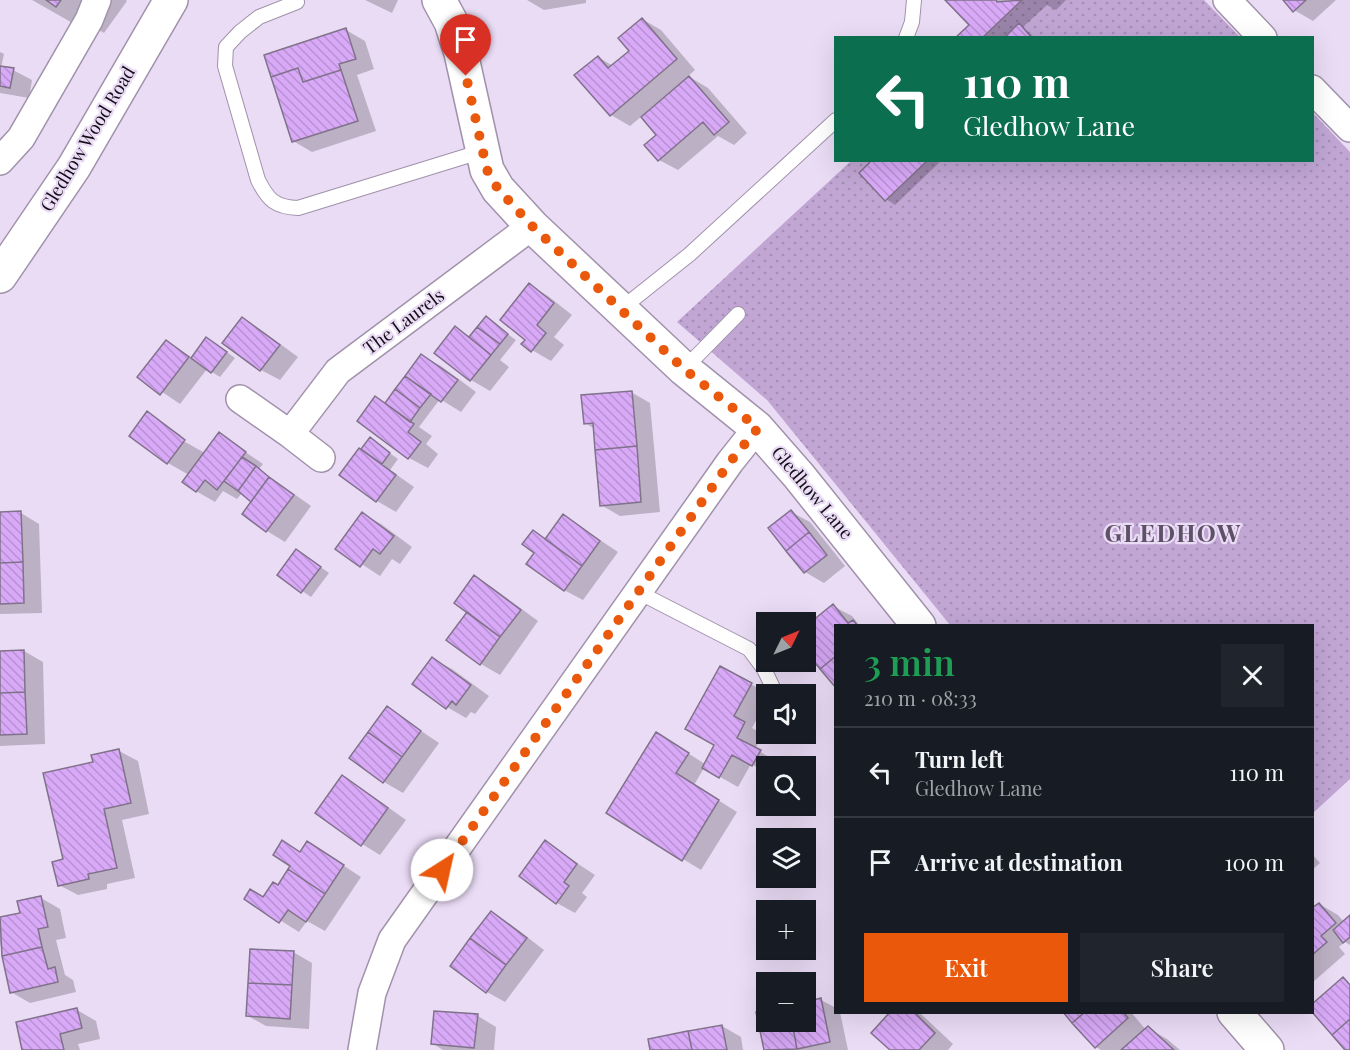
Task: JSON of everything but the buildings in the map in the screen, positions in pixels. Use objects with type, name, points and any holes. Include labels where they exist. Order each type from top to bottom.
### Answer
[{"type":"street","points":[[0,161],[21,138],[89,20],[97,0]]},
{"type":"street","name":"Gledhow Wood Road","points":[[0,276],[74,167],[171,0]]},
{"type":"street","name":"Gledhow Lane","points":[[439,0],[451,22],[461,53],[487,170],[498,189],[532,226],[684,369],[758,428],[800,476],[917,624]]},
{"type":"street","points":[[1227,0],[1261,36]]},
{"type":"street","points":[[1314,91],[1350,128]]},
{"type":"street","name":"The Laurels","points":[[290,434],[338,371],[532,226]]},
{"type":"street","points":[[240,399],[321,459]]},
{"type":"street","points":[[362,1050],[372,993],[392,940],[730,462],[758,428]]},
{"type":"street","points":[[1236,1014],[1267,1050]]},
{"type":"lane","points":[[907,36],[912,22],[914,0]]},
{"type":"lane","points":[[297,2],[259,17],[226,47],[225,66],[258,180],[266,196],[283,207],[298,208],[483,151]]},
{"type":"lane","points":[[620,309],[690,254],[834,122]]},
{"type":"lane","points":[[684,369],[738,314]]},
{"type":"lane","points":[[639,592],[749,649],[764,669],[771,684]]},
{"type":"shaded area","points":[[1022,0],[1204,0],[1239,36],[984,36]]},
{"type":"shaded area","points":[[1314,114],[1350,152],[1350,779],[1314,812],[1314,624],[949,624],[767,400],[677,322],[850,162],[1314,162]]},
{"type":"district","name":"GLEDHOW","points":[[1173,534]]},
{"type":"route","points":[[442,870],[730,462],[758,428],[684,369],[532,226],[498,189],[487,170],[466,76]]}]
